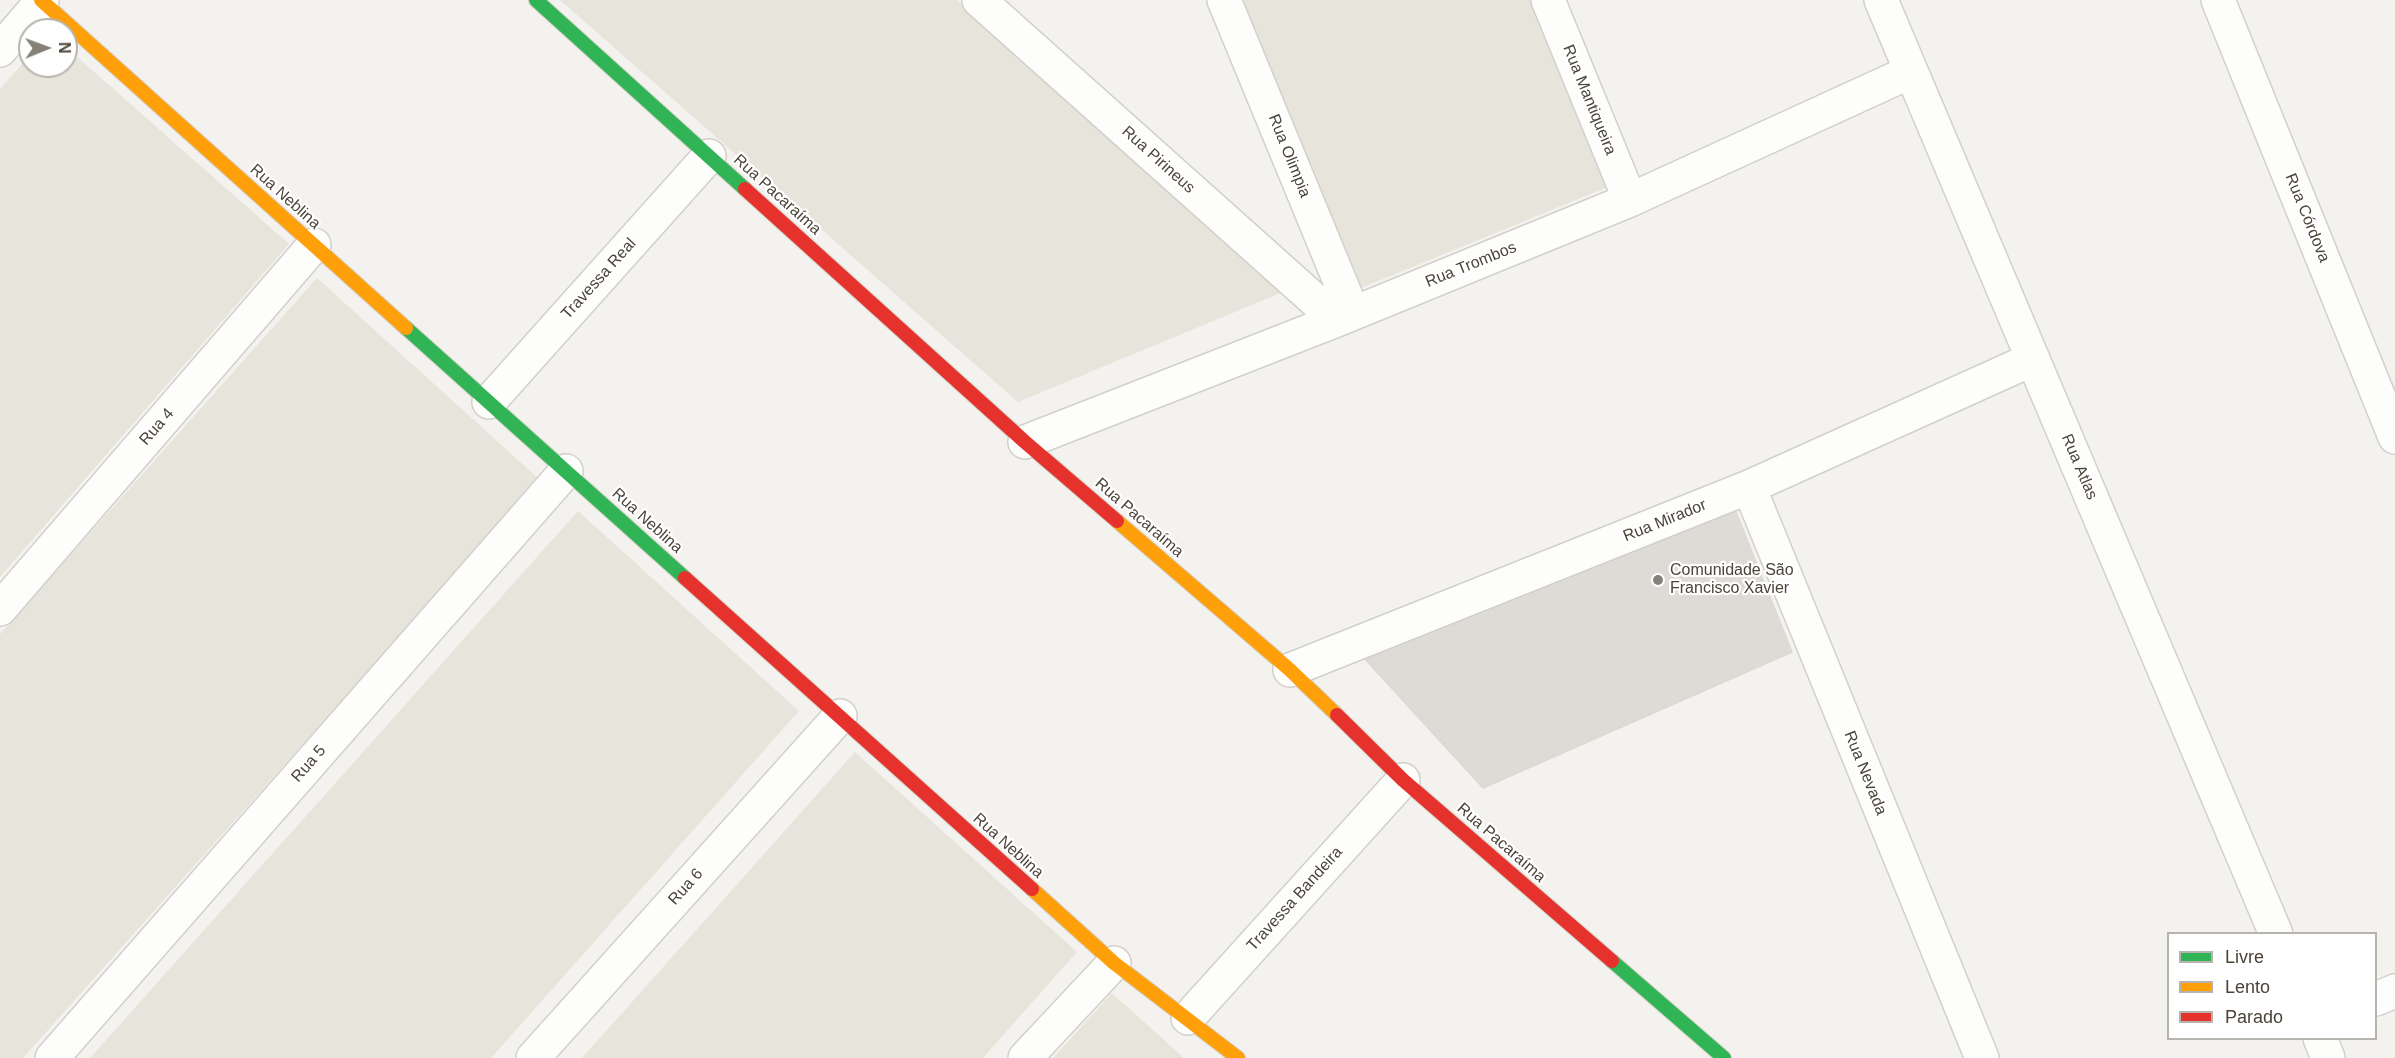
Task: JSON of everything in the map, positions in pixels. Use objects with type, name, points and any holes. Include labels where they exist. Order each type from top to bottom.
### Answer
[{"type":"street","points":[[0,50],[42,0]]},
{"type":"street","name":"Rua Neblina","points":[[42,0],[1114,963],[1238,1058]]},
{"type":"street","name":"Rua Pacaraíma","points":[[536,0],[1025,442],[1290,670],[1403,780],[1724,1058]]},
{"type":"street","name":"Rua Pirineus","points":[[979,0],[1345,317]]},
{"type":"street","name":"Rua Olimpia","points":[[1224,0],[1345,317]]},
{"type":"street","name":"Rua Mantiqueira","points":[[1548,0],[1630,200]]},
{"type":"street","name":"Rua Atlas","points":[[1881,0],[2276,932]]},
{"type":"street","name":"Rua Córdova","points":[[2218,0],[2395,436]]},
{"type":"street","name":"Rua Trombos","points":[[1025,442],[1345,317],[1630,200],[1910,72]]},
{"type":"street","name":"Travessa Real","points":[[489,402],[709,156]]},
{"type":"street","name":"Rua 4","points":[[0,609],[314,244]]},
{"type":"street","name":"Rua Mirador","points":[[1290,670],[1749,487],[2033,359]]},
{"type":"street","name":"Rua 5","points":[[52,1058],[566,471]]},
{"type":"street","name":"Rua Nevada","points":[[1749,487],[1982,1058]]},
{"type":"street","name":"Rua 6","points":[[533,1058],[840,716]]},
{"type":"street","name":"Travessa Bandeira","points":[[1188,1018],[1403,780]]},
{"type":"street","points":[[1025,1058],[1114,963]]},
{"type":"street","points":[[2377,999],[2395,991]]},
{"type":"street","points":[[2321,1040],[2328,1058]]},
{"type":"shaded area","points":[[560,0],[957,0],[1283,292],[1018,402]]},
{"type":"shaded area","points":[[1243,0],[1533,0],[1610,186],[1361,288]]},
{"type":"shaded area","points":[[78,58],[289,244],[0,577],[0,89],[18,69],[18,78],[78,78]]},
{"type":"shaded area","points":[[317,278],[539,479],[23,1058],[0,1058],[0,634]]},
{"type":"shaded area","points":[[578,511],[799,711],[491,1058],[90,1058]]},
{"type":"shaded area","points":[[855,752],[1077,952],[983,1058],[582,1058]]},
{"type":"shaded area","points":[[1112,993],[1184,1058],[1053,1058]]},
{"type":"building","name":"Comunidade São Francisco Xavier","points":[[1734,507],[1792,652],[1483,788],[1363,657]]},
{"type":"traffic: fast","points":[[536,0],[745,189]]},
{"type":"traffic: fast","points":[[406,328],[685,578]]},
{"type":"traffic: fast","points":[[1612,961],[1724,1058]]},
{"type":"traffic: slow","points":[[41,0],[406,328]]},
{"type":"traffic: slow","points":[[1117,521],[1290,670],[1337,715]]},
{"type":"traffic: slow","points":[[1032,889],[1114,963],[1238,1058]]},
{"type":"traffic: jam","points":[[745,189],[1025,442],[1117,521]]},
{"type":"traffic: jam","points":[[685,578],[1032,889]]},
{"type":"traffic: jam","points":[[1337,715],[1403,780],[1612,961]]},
{"type":"place","name":"Comunidade São Francisco Xavier","points":[[1658,580]]}]
